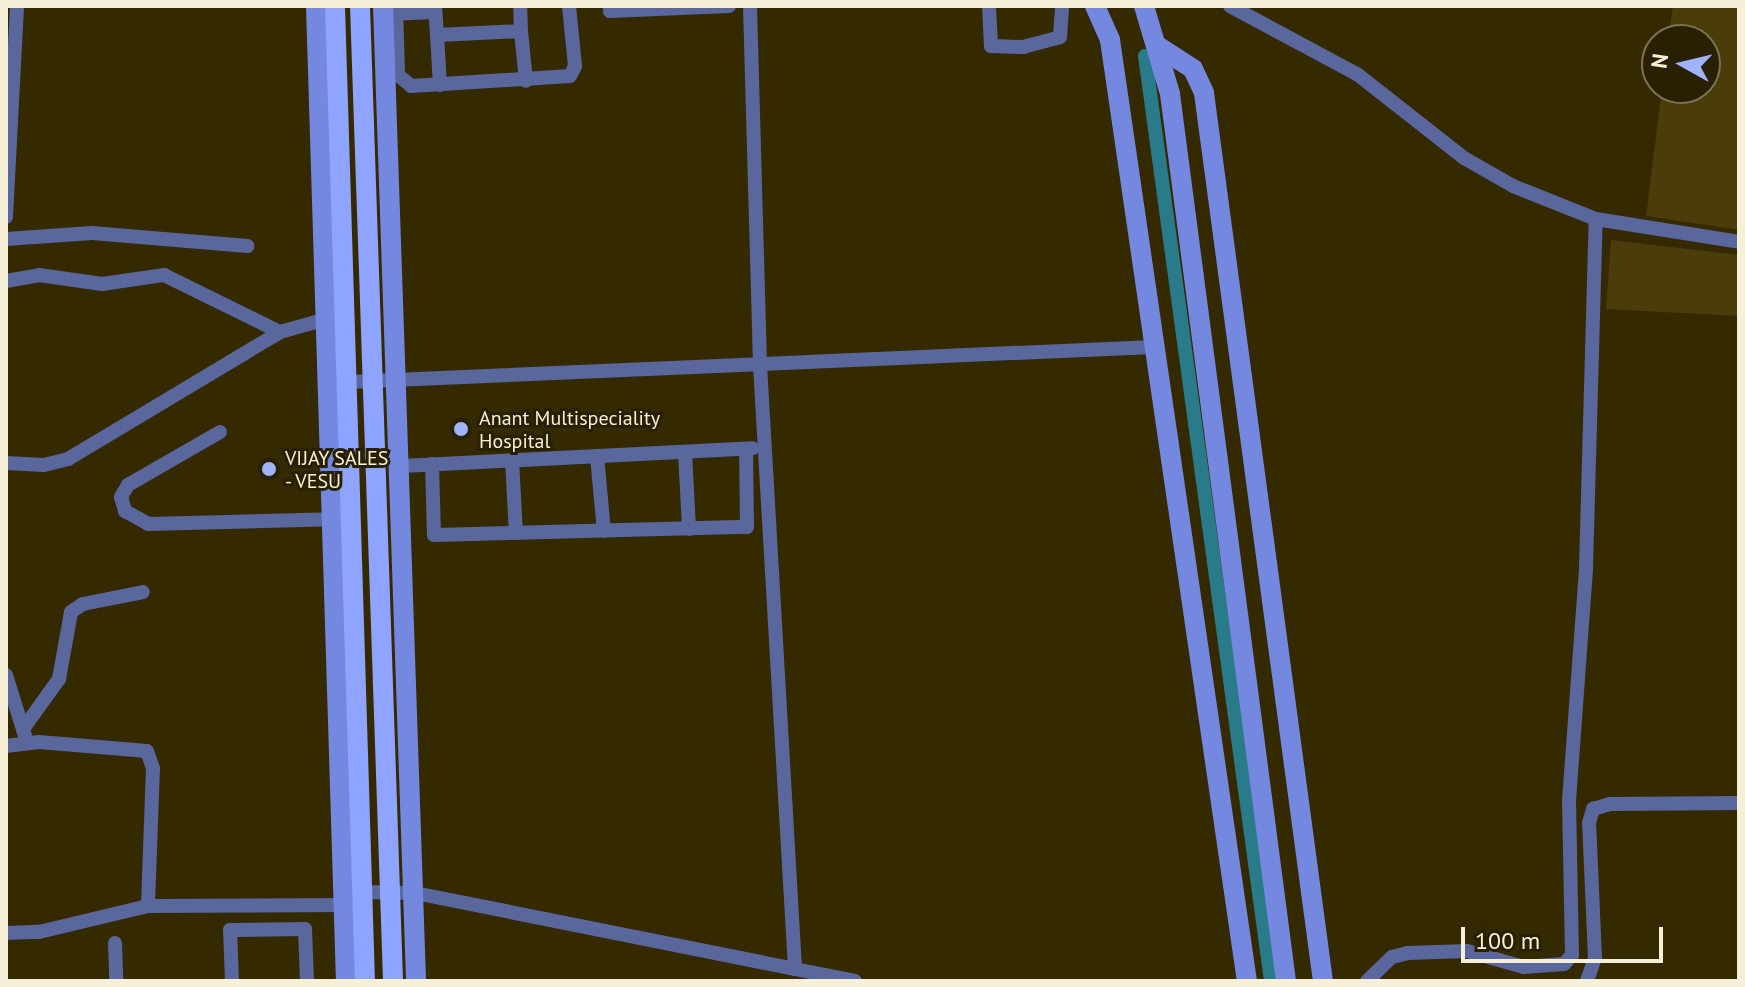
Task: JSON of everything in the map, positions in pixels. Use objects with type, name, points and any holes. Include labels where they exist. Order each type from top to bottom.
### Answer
[{"type":"main road","points":[[335,6],[336,317],[348,382],[344,518],[356,901],[365,981]]},
{"type":"main road","points":[[360,6],[393,981]]},
{"type":"street","points":[[7,222],[17,6]]},
{"type":"street","points":[[220,432],[128,485],[121,497],[125,511],[148,524],[344,518],[336,317],[316,6]]},
{"type":"street","points":[[520,6],[526,81]]},
{"type":"street","points":[[390,10],[402,83],[440,85],[570,76],[575,66],[569,6]]},
{"type":"street","points":[[610,6],[610,11],[729,6]]},
{"type":"street","points":[[750,6],[760,365],[795,969]]},
{"type":"street","points":[[989,6],[991,46],[1023,47],[1060,37],[1062,6]]},
{"type":"street","points":[[1095,6],[1110,40],[1247,981]]},
{"type":"street","points":[[1144,6],[1159,47],[1170,94],[1286,981]]},
{"type":"street","points":[[1230,6],[1357,74],[1495,178],[1596,219],[1739,242]]},
{"type":"street","points":[[390,10],[435,9],[440,85]]},
{"type":"street","points":[[390,10],[416,981]]},
{"type":"street","points":[[437,35],[521,31]]},
{"type":"street","points":[[1159,47],[1193,69],[1204,93],[1323,981]]},
{"type":"street","points":[[1367,981],[1392,957],[1408,953],[1467,951],[1524,967],[1564,964],[1572,955],[1569,801],[1586,567],[1596,219]]},
{"type":"street","points":[[6,239],[92,233],[247,246]]},
{"type":"street","points":[[6,281],[39,275],[102,284],[164,275],[280,332]]},
{"type":"street","points":[[6,463],[44,465],[77,455],[280,332],[336,317]]},
{"type":"street","points":[[348,382],[1154,347]]},
{"type":"street","points":[[402,466],[765,448]]},
{"type":"street","points":[[432,464],[434,535],[747,527],[746,449]]},
{"type":"street","points":[[685,452],[689,529]]},
{"type":"street","points":[[597,456],[604,531]]},
{"type":"street","points":[[512,460],[516,533]]},
{"type":"street","points":[[6,746],[25,736],[59,679],[71,612],[92,602],[143,592]]},
{"type":"street","points":[[6,675],[25,736]]},
{"type":"street","points":[[25,736],[147,751],[153,768],[148,906]]},
{"type":"street","points":[[1587,981],[1595,958],[1589,823],[1593,809],[1610,804],[1739,803]]},
{"type":"street","points":[[6,933],[39,932],[148,906],[356,901],[390,892],[415,893],[855,981]]},
{"type":"street","points":[[346,981],[356,901]]},
{"type":"street","points":[[232,981],[230,930],[305,929],[307,981]]},
{"type":"street","points":[[115,943],[116,981]]},
{"type":"shaded area","points":[[1673,6],[1739,6],[1739,230],[1646,216],[1660,104],[1721,104],[1721,24],[1670,24]]},
{"type":"shaded area","points":[[1611,240],[1739,255],[1739,316],[1606,309]]},
{"type":"waterway","points":[[1145,56],[1271,981]]},
{"type":"place","name":"Anant Multispeciality Hospital","points":[[461,429]]},
{"type":"place","name":"VIJAY SALES - VESU","points":[[269,469]]}]
